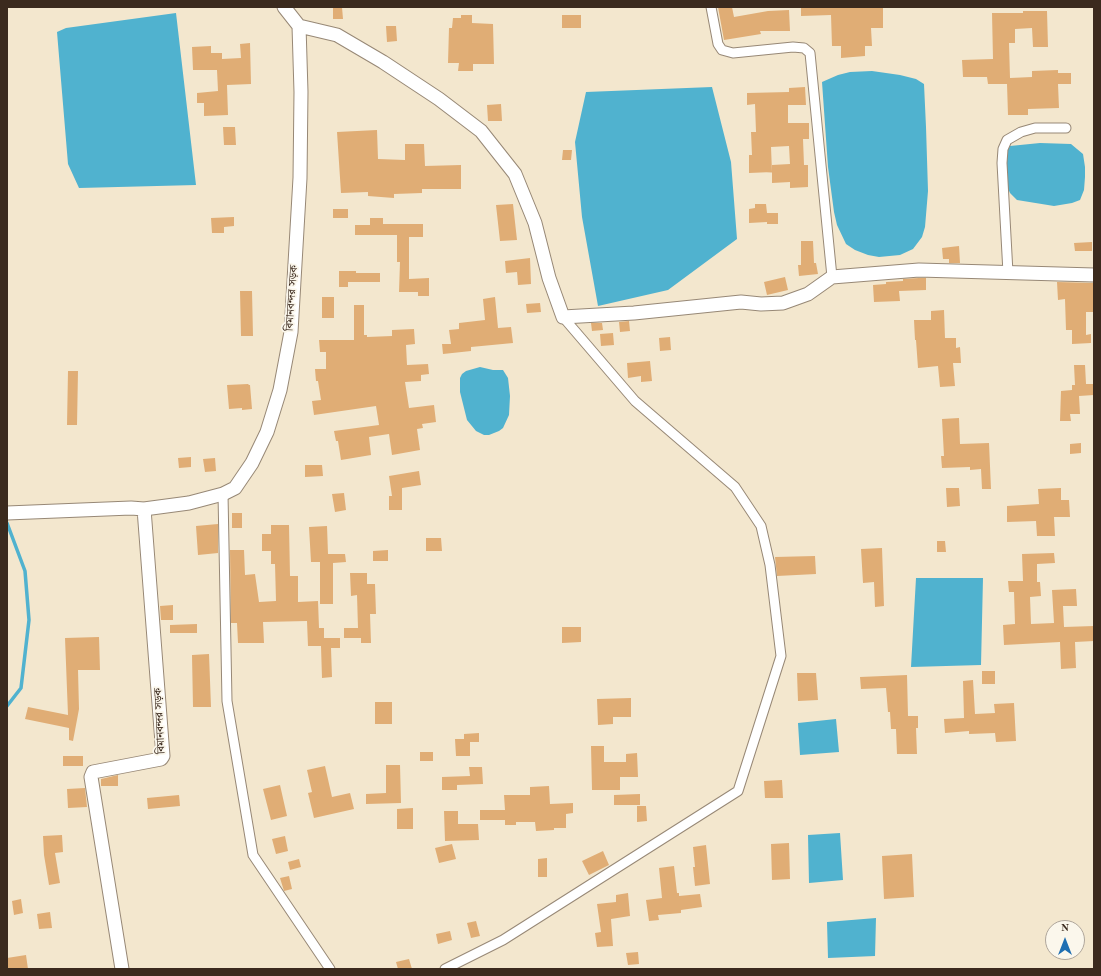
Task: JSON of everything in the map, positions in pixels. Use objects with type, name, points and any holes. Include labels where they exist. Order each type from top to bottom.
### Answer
[{"type":"main road","points":[[284,7],[299,26],[337,35],[383,62],[439,99],[481,131],[515,174],[535,223],[549,278],[563,317],[634,313],[741,302],[760,304],[783,303],[808,294],[832,277],[919,270],[1094,275]]},
{"type":"main road","name":"বিমানবন্দর সড়ক","points":[[12,512],[131,508],[144,509],[189,503],[224,494],[235,488],[252,463],[267,432],[280,390],[290,332],[300,178],[301,92],[299,26]]},
{"type":"main road","name":"বিমানবন্দর সড়ক","points":[[122,969],[91,777],[93,772],[162,759],[163,756],[144,509]]},
{"type":"street","points":[[711,7],[718,44],[722,50],[733,53],[793,47],[804,48],[810,53],[832,277]]},
{"type":"street","points":[[1008,273],[1002,163],[1003,149],[1007,140],[1021,132],[1035,128],[1066,128]]},
{"type":"street","points":[[445,969],[503,940],[738,791],[781,656],[770,565],[760,526],[748,506],[735,487],[635,401],[563,317]]},
{"type":"street","points":[[224,494],[227,701],[253,855],[330,969]]},
{"type":"water","points":[[176,13],[196,185],[79,188],[68,164],[57,32],[66,28]]},
{"type":"water","points":[[872,71],[916,79],[924,84],[926,127],[928,191],[925,227],[922,237],[913,249],[900,255],[879,257],[855,250],[846,244],[837,225],[828,167],[822,82],[838,75],[850,72]]},
{"type":"water","points":[[712,87],[731,162],[737,239],[668,290],[598,306],[582,217],[575,142],[586,92]]},
{"type":"water","points":[[1040,143],[1071,144],[1083,154],[1085,177],[1084,190],[1080,200],[1054,206],[1017,200],[1010,193],[1006,184],[1006,153],[1010,146]]},
{"type":"water","points":[[480,367],[493,370],[503,370],[508,378],[510,396],[509,415],[503,428],[489,435],[484,435],[476,431],[467,420],[460,392],[460,378],[462,374],[466,371]]},
{"type":"water","points":[[916,578],[983,578],[981,665],[911,667]]},
{"type":"water","points":[[836,719],[839,752],[800,755],[798,723]]},
{"type":"water","points":[[840,833],[843,880],[809,883],[808,835]]},
{"type":"water","points":[[876,918],[875,956],[828,958],[827,922]]},
{"type":"building","points":[[333,7],[342,7],[343,19],[333,19]]},
{"type":"building","points":[[718,7],[732,7],[734,17],[768,11],[789,10],[790,31],[760,31],[761,34],[724,40]]},
{"type":"building","points":[[801,7],[883,7],[883,28],[871,28],[872,46],[865,46],[865,56],[841,58],[841,46],[832,46],[831,15],[801,16]]},
{"type":"building","points":[[1023,11],[1047,11],[1048,47],[1033,47],[1032,28],[1015,29],[1015,43],[1009,43],[1010,78],[1032,77],[1032,71],[1058,70],[1058,73],[1071,73],[1071,84],[1058,84],[1059,108],[1028,109],[1028,115],[1008,115],[1007,84],[988,84],[987,77],[963,77],[962,60],[993,59],[992,13],[1023,13]]},
{"type":"building","points":[[461,15],[472,15],[472,23],[493,24],[494,64],[473,64],[473,71],[458,71],[459,63],[448,63],[449,28],[452,28],[453,18],[461,18]]},
{"type":"building","points":[[562,15],[581,15],[581,28],[562,28]]},
{"type":"building","points":[[386,26],[396,26],[397,41],[387,42]]},
{"type":"building","points":[[250,43],[251,84],[227,85],[228,115],[204,116],[204,103],[197,103],[197,93],[218,91],[217,70],[193,70],[192,47],[211,46],[211,53],[222,53],[222,59],[241,58],[240,44]]},
{"type":"building","points":[[805,87],[806,105],[788,105],[788,123],[809,123],[809,139],[803,139],[804,165],[808,165],[808,187],[790,188],[790,182],[772,183],[772,172],[749,173],[749,155],[752,155],[751,132],[756,132],[755,104],[747,105],[747,93],[789,92],[789,88]],"holes":[[[789,146],[790,164],[772,165],[772,172],[771,147]]]},
{"type":"building","points":[[501,104],[502,121],[488,121],[487,105]]},
{"type":"building","points":[[223,127],[235,127],[236,145],[224,145]]},
{"type":"building","points":[[377,130],[378,159],[405,160],[405,144],[424,144],[425,166],[461,165],[461,189],[422,189],[422,193],[394,194],[394,198],[368,196],[368,192],[341,193],[337,132]]},
{"type":"building","points":[[563,150],[572,150],[571,160],[562,160]]},
{"type":"building","points":[[513,204],[517,240],[500,241],[496,205]]},
{"type":"building","points":[[755,204],[766,204],[767,213],[778,213],[778,224],[767,224],[767,222],[749,223],[749,209],[755,208]]},
{"type":"building","points":[[333,209],[348,209],[348,218],[333,218]]},
{"type":"building","points":[[234,217],[234,226],[224,227],[224,233],[212,233],[211,218]]},
{"type":"building","points":[[370,218],[383,218],[383,224],[423,224],[423,237],[409,237],[409,279],[429,278],[429,296],[418,296],[418,292],[399,292],[400,262],[397,262],[397,235],[355,235],[355,225],[370,225]]},
{"type":"building","points":[[801,241],[813,241],[814,263],[816,263],[818,274],[799,276],[798,265],[801,265]]},
{"type":"building","points":[[1092,242],[1092,251],[1075,251],[1074,243]]},
{"type":"building","points":[[959,246],[960,263],[949,263],[949,259],[943,259],[942,248]]},
{"type":"building","points":[[530,258],[531,284],[518,285],[517,272],[506,273],[505,261]]},
{"type":"building","points":[[339,271],[380,273],[380,282],[348,282],[348,287],[339,287]]},
{"type":"building","points":[[785,277],[788,290],[767,295],[764,282]]},
{"type":"building","points":[[926,278],[926,290],[899,291],[900,301],[874,302],[873,285],[886,284],[886,282],[903,281],[903,279]]},
{"type":"building","points":[[1057,282],[1094,283],[1094,312],[1086,312],[1086,335],[1091,334],[1091,343],[1072,344],[1072,330],[1066,330],[1065,299],[1058,300]]},
{"type":"building","points":[[240,291],[252,291],[253,336],[241,336]]},
{"type":"building","points":[[322,297],[334,297],[334,318],[322,318]]},
{"type":"building","points":[[495,297],[498,328],[511,327],[513,343],[471,347],[471,351],[443,354],[442,344],[451,344],[449,330],[459,329],[459,323],[485,320],[483,299]]},
{"type":"building","points":[[540,303],[541,312],[527,313],[526,304]]},
{"type":"building","points":[[354,305],[364,305],[364,335],[367,335],[367,337],[392,336],[392,330],[414,329],[415,344],[406,345],[407,365],[428,364],[429,374],[421,375],[421,381],[405,382],[409,408],[434,405],[436,422],[422,424],[423,428],[417,429],[420,450],[392,455],[389,434],[369,437],[371,455],[341,460],[338,441],[336,441],[334,431],[379,425],[376,406],[314,415],[312,401],[321,400],[318,381],[316,381],[315,369],[326,369],[326,352],[320,352],[319,340],[354,340]]},
{"type":"building","points":[[944,310],[945,338],[956,338],[956,348],[960,347],[961,363],[953,363],[955,386],[940,387],[938,366],[918,368],[914,320],[931,320],[931,311]]},
{"type":"building","points":[[629,321],[630,331],[620,332],[619,322]]},
{"type":"building","points":[[591,323],[602,323],[603,330],[592,331]]},
{"type":"building","points":[[613,333],[614,345],[601,346],[600,334]]},
{"type":"building","points":[[670,337],[671,350],[660,351],[659,338]]},
{"type":"building","points":[[650,361],[652,381],[641,382],[641,376],[628,378],[627,363]]},
{"type":"building","points":[[1074,365],[1085,365],[1086,384],[1094,384],[1094,395],[1079,396],[1080,414],[1070,414],[1071,421],[1060,421],[1061,391],[1072,390],[1072,385],[1075,385]]},
{"type":"building","points":[[68,371],[78,371],[77,425],[67,425]]},
{"type":"building","points":[[227,385],[250,385],[252,409],[229,409]]},
{"type":"building","points":[[959,418],[960,444],[989,443],[991,489],[982,489],[981,469],[970,470],[970,467],[942,468],[941,456],[944,456],[942,419]]},
{"type":"building","points":[[1081,443],[1081,453],[1070,454],[1070,444]]},
{"type":"building","points":[[191,457],[191,467],[179,468],[178,458]]},
{"type":"building","points":[[215,458],[216,471],[205,472],[203,459]]},
{"type":"building","points":[[305,465],[322,465],[323,476],[305,477]]},
{"type":"building","points":[[419,471],[421,485],[402,488],[402,510],[389,510],[389,496],[392,496],[389,476]]},
{"type":"building","points":[[946,488],[959,488],[960,506],[947,507]]},
{"type":"building","points":[[1061,488],[1061,500],[1069,500],[1070,517],[1054,517],[1055,536],[1037,536],[1036,521],[1007,522],[1007,506],[1039,504],[1038,489]]},
{"type":"building","points":[[344,493],[346,510],[335,512],[332,494]]},
{"type":"building","points":[[232,513],[242,513],[242,528],[232,528]]},
{"type":"building","points":[[218,524],[218,553],[198,555],[196,526]]},
{"type":"building","points":[[271,525],[289,525],[290,576],[298,576],[298,602],[318,601],[319,628],[324,628],[324,638],[340,638],[340,648],[331,648],[332,677],[322,678],[321,646],[308,646],[307,621],[263,622],[264,643],[238,643],[237,623],[231,623],[230,550],[244,550],[245,575],[255,574],[259,602],[276,601],[275,564],[271,564],[271,551],[262,551],[262,534],[271,534]]},
{"type":"building","points":[[327,526],[328,554],[345,554],[346,562],[333,563],[333,604],[320,604],[320,562],[311,562],[309,527]]},
{"type":"building","points":[[426,538],[441,538],[442,551],[426,551]]},
{"type":"building","points":[[937,541],[945,541],[946,552],[937,552]]},
{"type":"building","points":[[882,548],[884,606],[875,607],[874,582],[863,583],[861,549]]},
{"type":"building","points":[[388,550],[388,561],[373,561],[373,551]]},
{"type":"building","points":[[1054,553],[1055,563],[1037,564],[1037,582],[1040,582],[1041,596],[1030,597],[1031,624],[1054,623],[1052,590],[1076,589],[1077,606],[1063,606],[1064,627],[1094,626],[1094,641],[1075,642],[1076,668],[1061,669],[1060,642],[1004,645],[1003,625],[1015,624],[1014,592],[1009,592],[1008,581],[1023,581],[1022,554]]},
{"type":"building","points":[[815,556],[816,574],[777,576],[775,557]]},
{"type":"building","points":[[350,573],[367,573],[367,584],[375,584],[376,614],[370,614],[371,643],[361,643],[361,638],[344,638],[344,628],[358,628],[357,595],[351,596]]},
{"type":"building","points":[[173,605],[173,620],[161,620],[160,606]]},
{"type":"building","points":[[197,624],[197,633],[170,633],[170,625]]},
{"type":"building","points":[[562,627],[581,627],[581,642],[562,643]]},
{"type":"building","points":[[99,637],[100,670],[78,670],[79,709],[73,741],[69,740],[69,728],[25,719],[28,707],[68,715],[65,638]]},
{"type":"building","points":[[209,654],[211,707],[193,707],[192,655]]},
{"type":"building","points":[[982,671],[995,671],[995,684],[982,684]]},
{"type":"building","points":[[797,673],[816,673],[818,700],[798,701]]},
{"type":"building","points":[[907,675],[908,716],[918,716],[918,728],[916,728],[917,754],[897,754],[896,729],[891,729],[886,688],[861,689],[860,677]]},
{"type":"building","points":[[973,680],[975,714],[995,713],[994,704],[1014,703],[1016,741],[996,742],[995,733],[969,734],[969,731],[945,733],[944,719],[964,718],[963,681]]},
{"type":"building","points":[[631,698],[631,717],[613,717],[613,724],[598,725],[597,699]]},
{"type":"building","points":[[375,702],[392,702],[392,724],[375,724]]},
{"type":"building","points":[[479,733],[479,742],[470,742],[470,756],[456,756],[455,739],[464,739],[464,734]]},
{"type":"building","points":[[591,746],[604,746],[604,762],[626,762],[626,754],[637,753],[638,777],[620,777],[620,790],[592,790]]},
{"type":"building","points":[[420,752],[433,752],[433,761],[420,761]]},
{"type":"building","points":[[63,756],[83,756],[83,766],[63,766]]},
{"type":"building","points":[[386,765],[400,765],[401,803],[366,804],[366,794],[386,793]]},
{"type":"building","points":[[325,766],[332,797],[350,793],[354,809],[314,818],[308,793],[312,792],[307,770]]},
{"type":"building","points":[[469,767],[482,767],[483,784],[457,785],[457,790],[442,790],[442,777],[470,776]]},
{"type":"building","points":[[118,775],[118,786],[101,786],[101,779]]},
{"type":"building","points":[[782,780],[783,798],[765,798],[764,781]]},
{"type":"building","points":[[280,785],[287,816],[271,820],[263,789]]},
{"type":"building","points":[[549,786],[550,804],[573,803],[573,813],[566,814],[566,828],[536,831],[535,822],[516,822],[516,825],[505,825],[505,820],[480,820],[480,810],[505,810],[504,795],[530,795],[530,787]]},
{"type":"building","points":[[85,788],[87,807],[68,808],[67,789]]},
{"type":"building","points":[[640,794],[640,805],[614,805],[614,795]]},
{"type":"building","points":[[179,795],[180,806],[148,809],[147,798]]},
{"type":"building","points":[[637,806],[646,806],[647,821],[637,822]]},
{"type":"building","points":[[413,808],[413,829],[397,829],[397,809]]},
{"type":"building","points":[[444,811],[458,811],[458,824],[478,824],[479,840],[445,841]]},
{"type":"building","points":[[62,835],[63,852],[55,853],[60,883],[49,885],[44,855],[43,836]]},
{"type":"building","points":[[285,836],[288,851],[276,854],[272,839]]},
{"type":"building","points":[[789,843],[790,879],[772,880],[771,844]]},
{"type":"building","points":[[452,844],[456,859],[439,863],[435,848]]},
{"type":"building","points":[[706,845],[710,884],[695,886],[693,847]]},
{"type":"building","points":[[603,851],[609,865],[589,875],[582,861]]},
{"type":"building","points":[[912,854],[914,897],[884,899],[882,856]]},
{"type":"building","points":[[547,858],[547,877],[538,877],[538,859]]},
{"type":"building","points":[[299,859],[301,867],[290,870],[288,862]]},
{"type":"building","points":[[674,866],[677,893],[679,893],[679,896],[700,894],[702,907],[681,910],[681,913],[658,915],[659,920],[649,921],[646,900],[662,898],[659,868]]},
{"type":"building","points":[[289,876],[292,889],[284,891],[280,878]]},
{"type":"building","points":[[628,893],[630,916],[611,919],[613,946],[597,947],[595,933],[601,932],[597,904],[616,902],[616,895]]},
{"type":"building","points":[[21,899],[23,913],[14,915],[12,901]]},
{"type":"building","points":[[50,912],[52,928],[39,929],[37,914]]},
{"type":"building","points":[[476,921],[480,936],[471,938],[467,923]]},
{"type":"building","points":[[450,931],[452,940],[438,944],[436,934]]},
{"type":"building","points":[[638,952],[639,964],[628,965],[626,953]]},
{"type":"building","points":[[26,955],[28,969],[8,969],[7,958]]},
{"type":"building","points":[[409,959],[412,969],[398,969],[396,962]]},
{"type":"waterway","points":[[7,523],[25,571],[29,620],[21,688],[7,706]]}]
